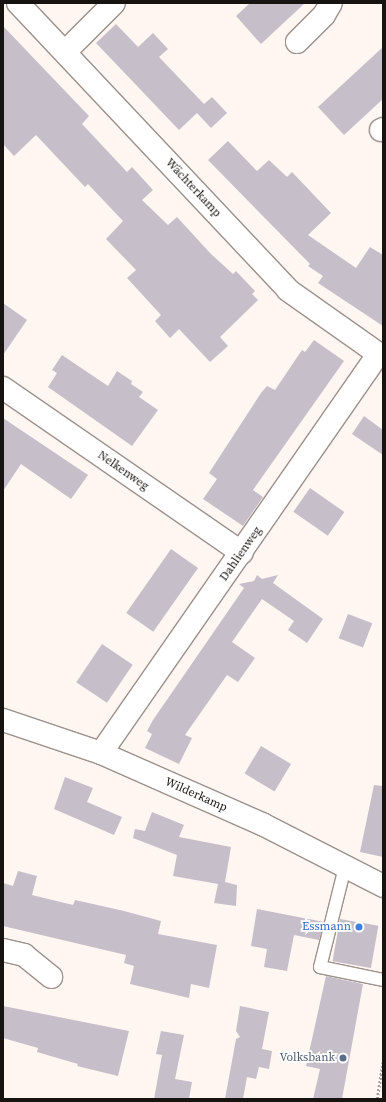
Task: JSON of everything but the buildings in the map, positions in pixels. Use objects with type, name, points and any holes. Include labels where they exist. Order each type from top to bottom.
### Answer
[{"type":"street","name":"Wächterkamp","points":[[18,3],[66,52],[288,290],[380,355]]},
{"type":"street","points":[[66,52],[114,3]]},
{"type":"street","points":[[297,42],[324,15],[332,3]]},
{"type":"street","name":"Dahlienweg","points":[[101,753],[380,355]]},
{"type":"street","name":"Nelkenweg","points":[[3,388],[242,553]]},
{"type":"street","name":"Wilderkamp","points":[[3,720],[101,753],[264,825],[383,886]]},
{"type":"street","points":[[3,950],[24,955],[51,977]]},
{"type":"lane","points":[[345,867],[320,967],[383,980]]},
{"type":"path","points":[[377,1099],[383,1062]]},
{"type":"place","name":"Essmann","points":[[359,927]]},
{"type":"place","name":"Volksbank","points":[[343,1058]]}]
